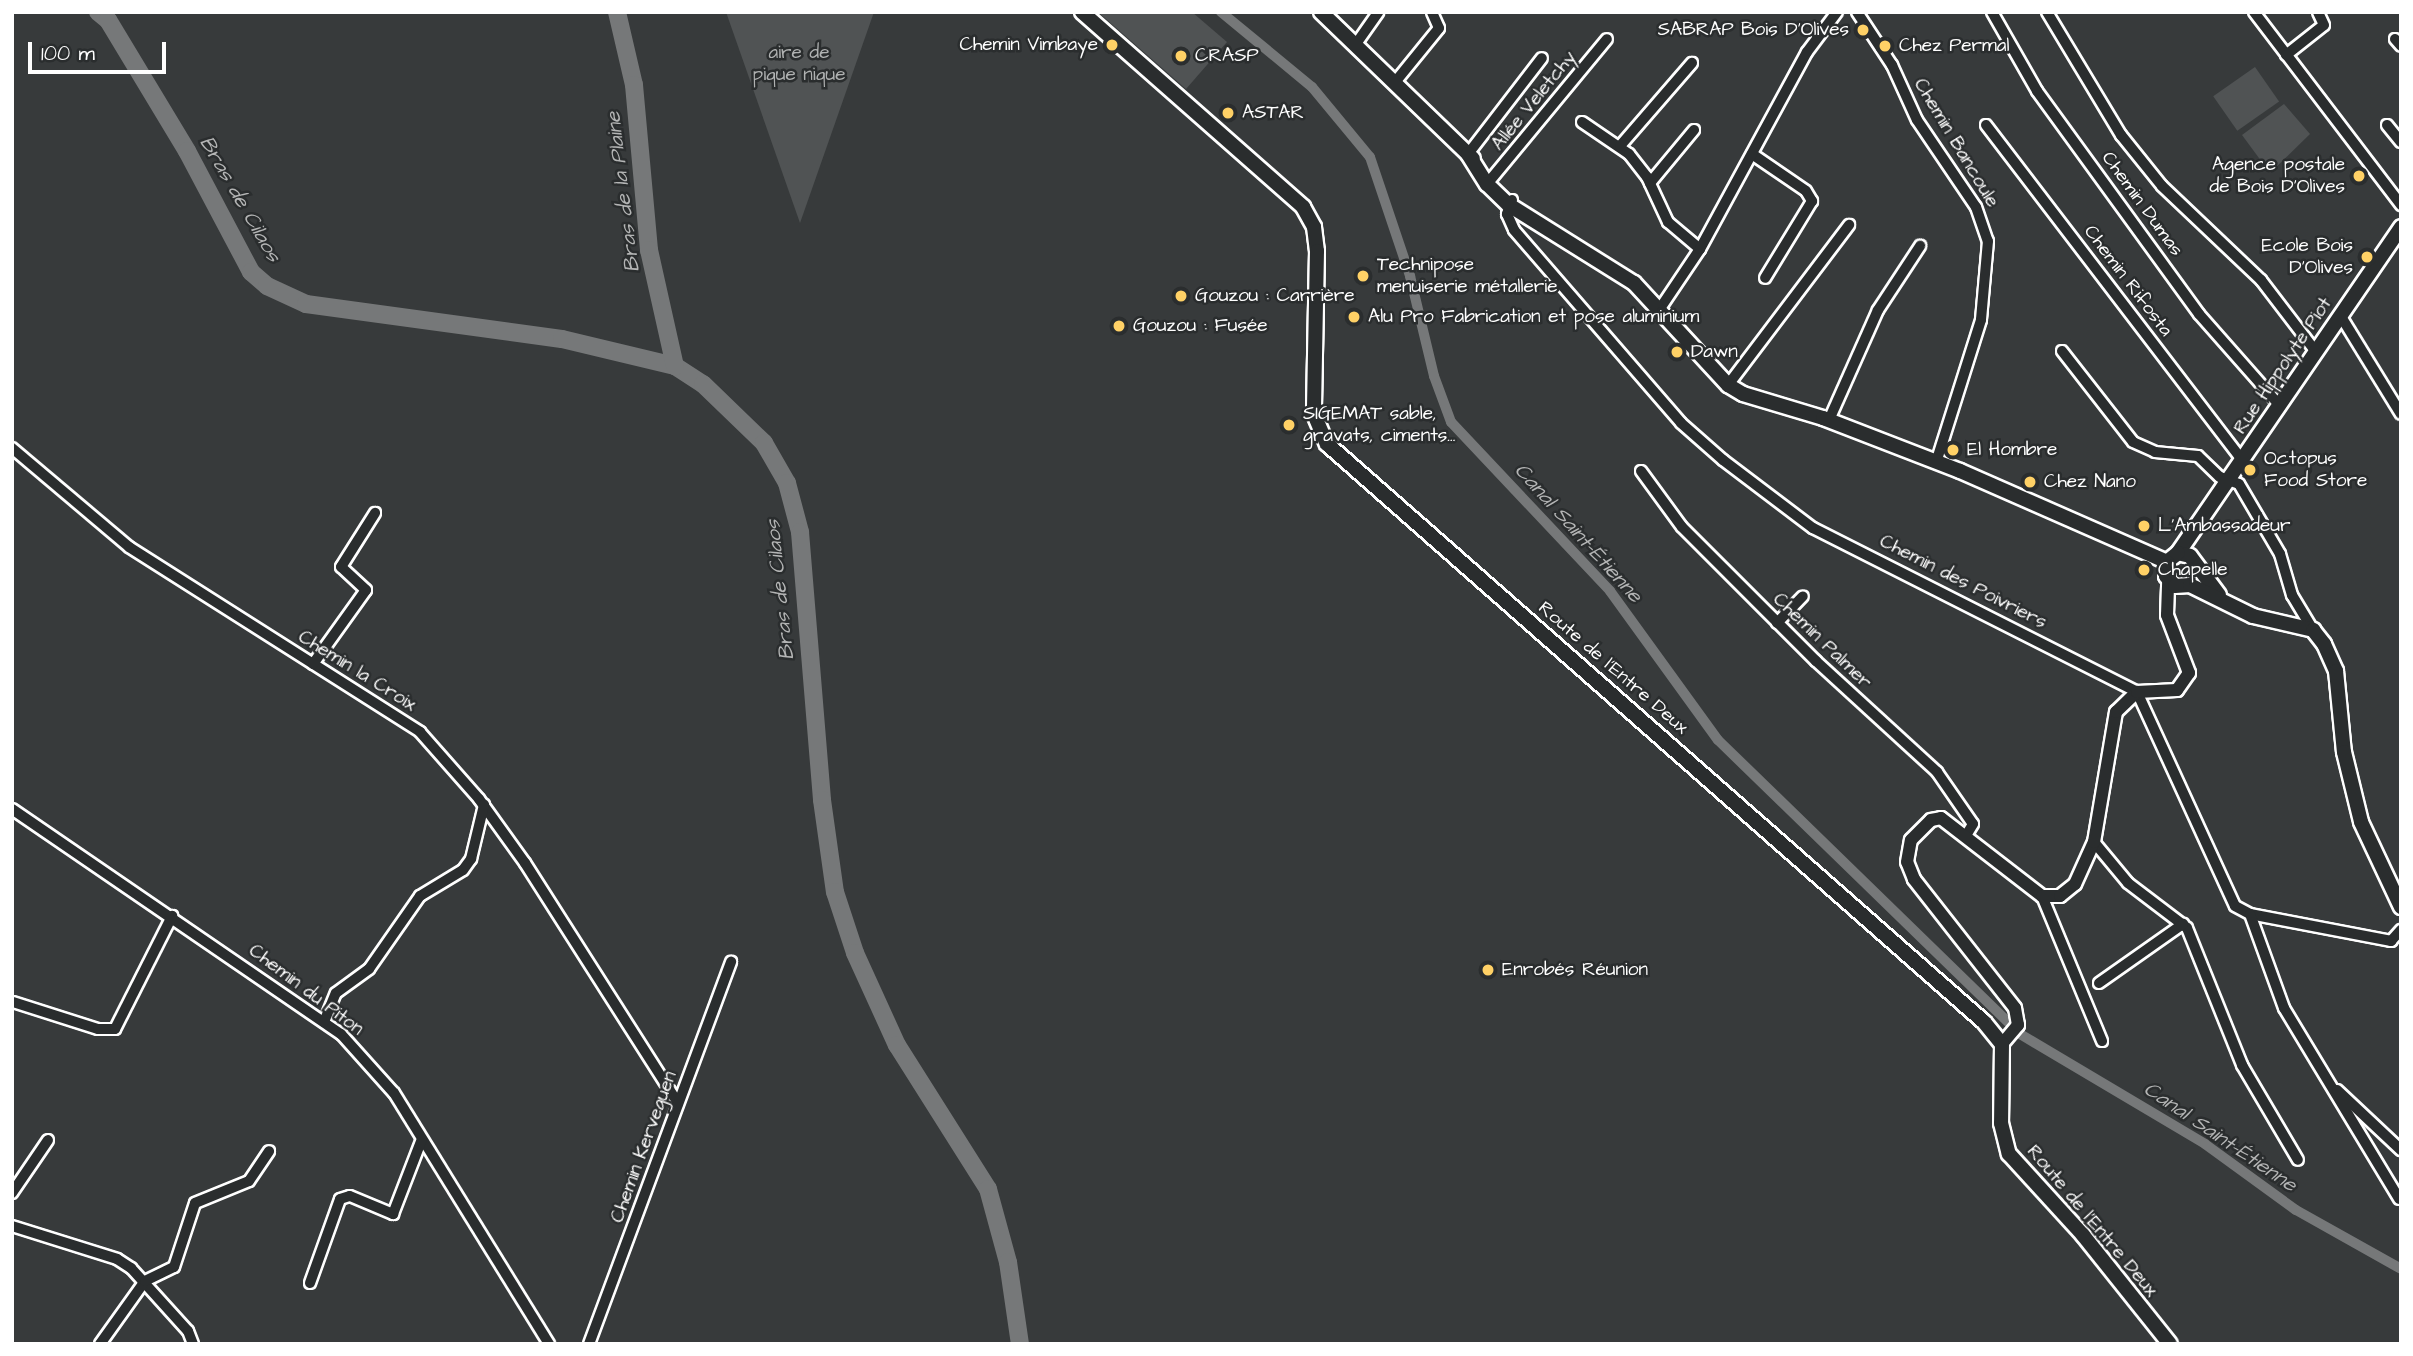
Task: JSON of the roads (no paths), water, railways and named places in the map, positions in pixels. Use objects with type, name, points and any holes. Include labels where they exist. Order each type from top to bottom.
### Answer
[{"type":"main road","name":"Route de l'Entre Deux","points":[[1082,12],[1303,207],[1314,227],[1317,251],[1314,414],[1326,444],[1683,754],[1966,1005],[2002,1044],[2001,1123],[2009,1154],[2084,1235],[2170,1344]]},
{"type":"main road","points":[[1321,12],[1396,81],[1511,202],[1619,271],[1730,383],[1764,400],[1829,420],[2150,551],[2196,565]]},
{"type":"main road","name":"Rue Hippolyte Piot","points":[[2172,558],[2280,406],[2401,227]]},
{"type":"main road","points":[[2196,526],[2196,565],[2218,595]]},
{"type":"main road","points":[[2172,558],[2179,584]]},
{"type":"main road","points":[[2179,584],[2196,565]]},
{"type":"main road","points":[[2179,584],[2218,595],[2253,616],[2313,630],[2336,671],[2344,752],[2361,822],[2375,862],[2401,907]]},
{"type":"street","points":[[1356,44],[1378,12]]},
{"type":"street","points":[[1396,81],[1439,28],[1432,12]]},
{"type":"street","points":[[1659,310],[1700,249],[1807,52],[1837,12]]},
{"type":"street","name":"Chemin Bancoule","points":[[1857,12],[1892,65],[1917,120],[1976,207],[1988,241],[1981,320],[1936,463]]},
{"type":"street","name":"Chemin Dumas","points":[[1992,12],[2037,91],[2199,314],[2280,406]]},
{"type":"street","points":[[2047,12],[2121,135],[2162,186],[2261,280],[2316,352]]},
{"type":"street","points":[[2254,12],[2401,205]]},
{"type":"street","points":[[2286,55],[2324,25],[2318,12]]},
{"type":"street","name":"Allée Veletchy","points":[[1490,182],[1607,38]]},
{"type":"street","points":[[1468,154],[1542,58]]},
{"type":"street","points":[[1620,146],[1692,64]]},
{"type":"street","points":[[1582,122],[1620,146],[1650,183],[1655,204],[1668,222],[1700,249]]},
{"type":"street","name":"Chemin Rifosta","points":[[1986,125],[2242,460]]},
{"type":"street","points":[[2387,125],[2401,142]]},
{"type":"street","points":[[1650,183],[1694,130]]},
{"type":"street","points":[[1752,154],[1806,191],[1812,201],[1765,278]]},
{"type":"street","name":"Chemin des Poivriers","points":[[1511,202],[1509,223],[1598,331],[1681,423],[1723,460],[1813,528],[2137,692]]},
{"type":"street","points":[[1730,383],[1849,225]]},
{"type":"street","points":[[1829,420],[1878,310],[1920,246]]},
{"type":"street","points":[[2340,315],[2401,414]]},
{"type":"street","points":[[2062,351],[2133,442],[2155,452],[2198,456],[2228,481],[2239,484],[2274,542],[2292,595],[2313,630]]},
{"type":"street","name":"Chemin la Croix","points":[[12,448],[129,547],[420,732],[484,805],[678,1103]]},
{"type":"street","name":"Chemin Palmer","points":[[1641,471],[1682,527],[1777,623],[1937,772],[1973,824],[1967,834]]},
{"type":"street","points":[[313,664],[366,590],[341,567],[375,513]]},
{"type":"street","points":[[2042,896],[2060,896],[2075,884],[2094,842],[2111,723],[2124,702],[2137,692],[2177,690],[2186,682],[2188,662],[2167,607],[2179,584]]},
{"type":"street","points":[[1777,623],[1803,596]]},
{"type":"street","points":[[2137,692],[2231,901],[2250,914],[2391,941],[2401,947]]},
{"type":"street","points":[[324,1021],[336,993],[369,969],[420,896],[463,870],[471,859],[484,805]]},
{"type":"street","name":"Chemin du Piton","points":[[12,808],[324,1021],[381,1075],[549,1344]]},
{"type":"street","points":[[2002,1044],[2018,1025],[2015,1008],[1926,895],[1907,862],[1910,840],[1931,820],[1941,818],[1967,834],[2042,896],[2102,1041]]},
{"type":"street","points":[[2094,842],[2128,883],[2183,924],[2194,940],[2242,1065],[2298,1160]]},
{"type":"street","points":[[2250,914],[2270,978],[2328,1082],[2399,1199]]},
{"type":"street","points":[[13,1002],[104,1031],[115,1029],[172,916]]},
{"type":"street","points":[[2099,984],[2183,924]]},
{"type":"street","points":[[2391,941],[2401,930]]},
{"type":"street","name":"Chemin Kerveguen","points":[[589,1344],[731,962]]},
{"type":"street","points":[[2328,1082],[2401,1150]]},
{"type":"street","points":[[310,1283],[340,1199],[350,1196],[393,1214],[422,1139]]},
{"type":"street","points":[[12,1193],[48,1140]]},
{"type":"street","points":[[100,1344],[145,1281],[174,1267],[195,1203],[249,1181],[269,1151]]},
{"type":"street","points":[[12,1226],[117,1259],[145,1281],[188,1331],[194,1344]]},
{"type":"waterway","name":"Bras de Cilaos","points":[[98,12],[108,20],[187,151],[251,272],[267,286],[306,304],[562,339],[675,366],[703,384],[764,443],[787,483],[800,532],[822,800],[835,892],[855,953],[897,1045],[988,1189],[1008,1262],[1020,1344]]},
{"type":"waterway","name":"Bras de la Plaine","points":[[617,12],[634,85],[649,250],[675,366]]},
{"type":"waterway","name":"Canal Saint-Étienne","points":[[1221,12],[1312,87],[1370,157],[1410,276],[1434,376],[1451,422],[1610,591],[1718,740],[2008,1022]]},
{"type":"waterway","name":"Canal Saint-Étienne","points":[[2020,1034],[2205,1144],[2296,1210],[2401,1269]]},
{"type":"place","name":"SABRAP Bois D'Olives","points":[[1863,30]]},
{"type":"place","name":"Chemin Vimbaye","points":[[1112,45]]},
{"type":"place","name":"Chez Permal","points":[[1885,46]]},
{"type":"place","name":"CRASP","points":[[1181,56]]},
{"type":"place","name":"ASTAR","points":[[1228,113]]},
{"type":"place","name":"Agence postale de Bois D'Olives","points":[[2359,176]]},
{"type":"place","name":"Ecole Bois D'Olives","points":[[2367,257]]},
{"type":"place","name":"Technipose menuiserie métallerie","points":[[1363,276]]},
{"type":"place","name":"Gouzou : Carrière","points":[[1181,296]]},
{"type":"place","name":"Alu Pro Fabrication et pose aluminium","points":[[1354,317]]},
{"type":"place","name":"Gouzou : Fusée","points":[[1119,326]]},
{"type":"place","name":"Dawn","points":[[1677,352]]},
{"type":"place","name":"SIGEMAT sable, gravats, ciments...","points":[[1289,425]]},
{"type":"place","name":"El Hombre","points":[[1953,450]]},
{"type":"place","name":"Octopus Food Store","points":[[2250,470]]},
{"type":"place","name":"Chez Nano","points":[[2030,482]]},
{"type":"place","name":"L'Ambassadeur","points":[[2144,526]]},
{"type":"place","name":"Chapelle","points":[[2144,570]]},
{"type":"place","name":"Enrobés Réunion","points":[[1488,970]]},
{"type":"park label","name":"aire de pique nique","points":[[799,64]]}]
